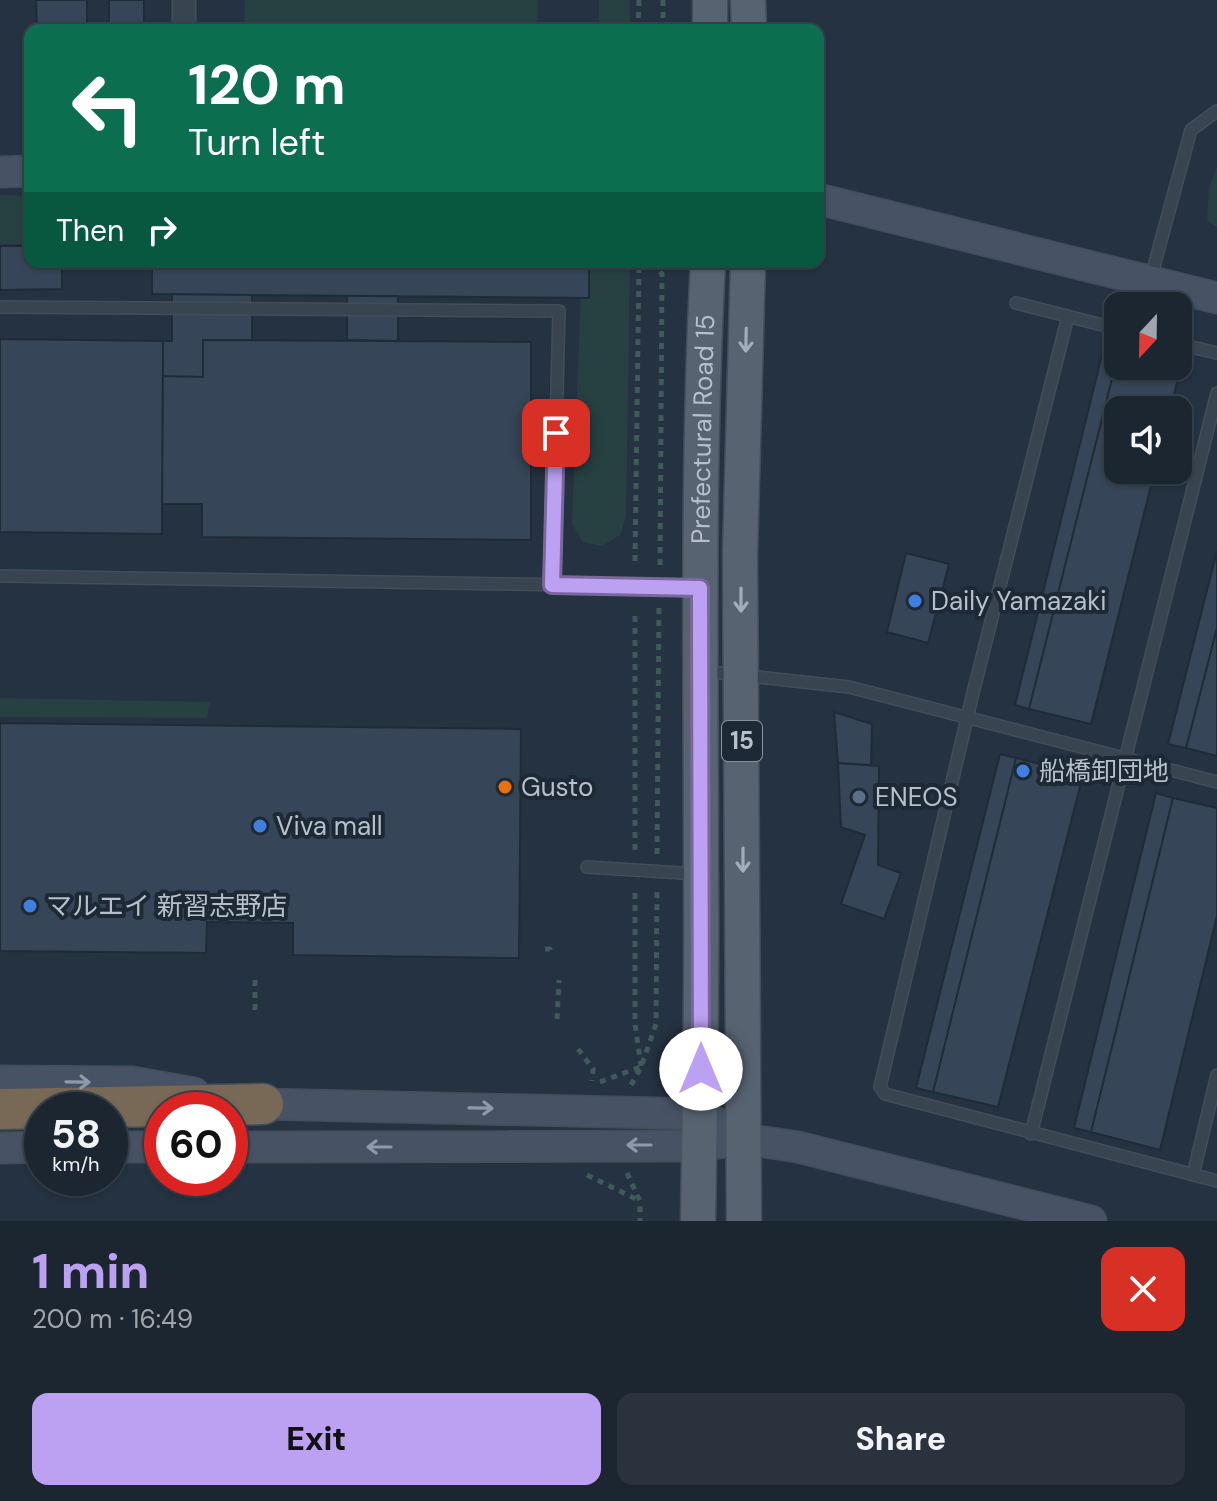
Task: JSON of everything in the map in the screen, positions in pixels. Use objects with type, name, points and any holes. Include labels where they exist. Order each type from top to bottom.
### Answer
[{"type":"highway","points":[[0,1109],[263,1104]]},
{"type":"main road","points":[[710,0],[710,24]]},
{"type":"main road","points":[[748,0],[749,24]]},
{"type":"main road","name":"Prefectural Road 15","points":[[698,1221],[699,671],[703,363],[708,268]]},
{"type":"main road","name":"Prefectural Road 15","points":[[744,1221],[740,553],[748,268]]},
{"type":"street","points":[[184,0],[184,24]]},
{"type":"street","points":[[0,172],[24,171]]},
{"type":"street","points":[[824,200],[1217,298]]},
{"type":"street","points":[[0,1081],[132,1082],[263,1104],[700,1130],[798,1147],[1091,1221]]},
{"type":"street","points":[[248,1146],[700,1130]]},
{"type":"street","points":[[0,1148],[24,1147]]},
{"type":"lane","points":[[1150,282],[1191,130],[1217,111]]},
{"type":"lane","points":[[1016,303],[1104,325]]},
{"type":"lane","points":[[0,307],[559,311],[552,585]]},
{"type":"lane","points":[[1068,316],[967,718],[880,1087],[885,1094],[1217,1181]]},
{"type":"lane","points":[[1192,347],[1217,353]]},
{"type":"lane","points":[[1031,1134],[1217,393]]},
{"type":"lane","points":[[0,576],[700,588]]},
{"type":"lane","points":[[699,671],[849,687],[1217,782]]},
{"type":"lane","points":[[587,867],[701,874]]},
{"type":"lane","points":[[1193,1175],[1217,1075]]},
{"type":"path","points":[[638,24],[639,0]]},
{"type":"path","points":[[663,0],[663,24]]},
{"type":"path","points":[[635,561],[639,268]]},
{"type":"path","points":[[658,268],[662,274],[660,556]]},
{"type":"path","points":[[657,850],[659,609]]},
{"type":"path","points":[[635,614],[635,850]]},
{"type":"path","points":[[630,1086],[641,1067],[656,1024],[657,892]]},
{"type":"path","points":[[635,893],[635,1024],[641,1067]]},
{"type":"path","points":[[545,949],[550,949],[550,955]]},
{"type":"path","points":[[255,980],[255,1014]]},
{"type":"path","points":[[557,1019],[559,980]]},
{"type":"path","points":[[578,1049],[593,1069],[592,1081]]},
{"type":"path","points":[[627,1172],[640,1201],[640,1221]]},
{"type":"green space","points":[[245,0],[538,0],[537,24],[244,24]]},
{"type":"green space","points":[[599,0],[630,0],[630,24],[599,24]]},
{"type":"green space","points":[[1217,167],[1217,227],[1207,221],[1209,188]]},
{"type":"green space","points":[[0,195],[24,196],[24,244],[0,244]]},
{"type":"green space","points":[[582,268],[630,268],[626,517],[620,535],[602,546],[583,542],[572,524]]},
{"type":"green space","points":[[0,698],[210,702],[207,718],[0,717]]},
{"type":"building","points":[[36,0],[87,0],[87,24],[37,24]]},
{"type":"building","points":[[109,0],[144,0],[144,24],[109,24]]},
{"type":"building","points":[[0,246],[24,246],[24,268],[62,268],[62,289],[0,290]]},
{"type":"building","points":[[152,268],[589,268],[589,298],[152,294]]},
{"type":"building","points":[[172,294],[252,295],[252,340],[203,340],[203,377],[163,376],[163,341],[172,341]]},
{"type":"building","points":[[347,296],[398,296],[398,341],[347,340]]},
{"type":"building","points":[[0,339],[163,341],[162,534],[0,532]]},
{"type":"building","points":[[203,340],[531,342],[531,540],[202,537],[202,504],[162,504],[163,376],[203,377]]},
{"type":"building","points":[[1104,347],[1104,380],[1112,380],[1108,396],[1104,396],[1104,411],[1029,709],[1015,705]]},
{"type":"building","points":[[1112,380],[1178,380],[1174,396],[1108,396]]},
{"type":"building","points":[[1104,411],[1104,484],[1151,484],[1091,724],[1029,709]]},
{"type":"building","points":[[1217,551],[1217,628],[1186,748],[1168,744]]},
{"type":"building","points":[[906,553],[949,564],[928,643],[887,632]]},
{"type":"building","points":[[1217,628],[1217,756],[1186,748]]},
{"type":"building","points":[[834,712],[872,724],[871,765],[838,763]]},
{"type":"building","name":"Viva mall","points":[[0,723],[521,729],[519,958],[293,955],[293,923],[207,922],[206,953],[0,951]]},
{"type":"building","points":[[1000,754],[1016,758],[933,1092],[916,1088]]},
{"type":"building","points":[[1016,758],[1083,775],[998,1107],[933,1092]]},
{"type":"building","points":[[838,763],[879,766],[878,865],[901,873],[884,919],[841,904],[865,835],[841,827]]},
{"type":"building","points":[[1156,793],[1173,798],[1091,1132],[1074,1128]]},
{"type":"building","points":[[1173,798],[1217,808],[1217,916],[1160,1150],[1091,1132]]},
{"type":"place","name":"Daily Yamazaki","points":[[915,601]]},
{"type":"place","name":"船橋卸団地","points":[[1023,771]]},
{"type":"place","name":"Gusto","points":[[505,787]]},
{"type":"place","name":"ENEOS","points":[[859,797]]},
{"type":"place","name":"Viva mall","points":[[260,826]]},
{"type":"place","name":"マルエイ 新習志野店","points":[[30,906]]},
{"type":"route","points":[[556,433],[552,585],[700,588],[701,1069]]}]
